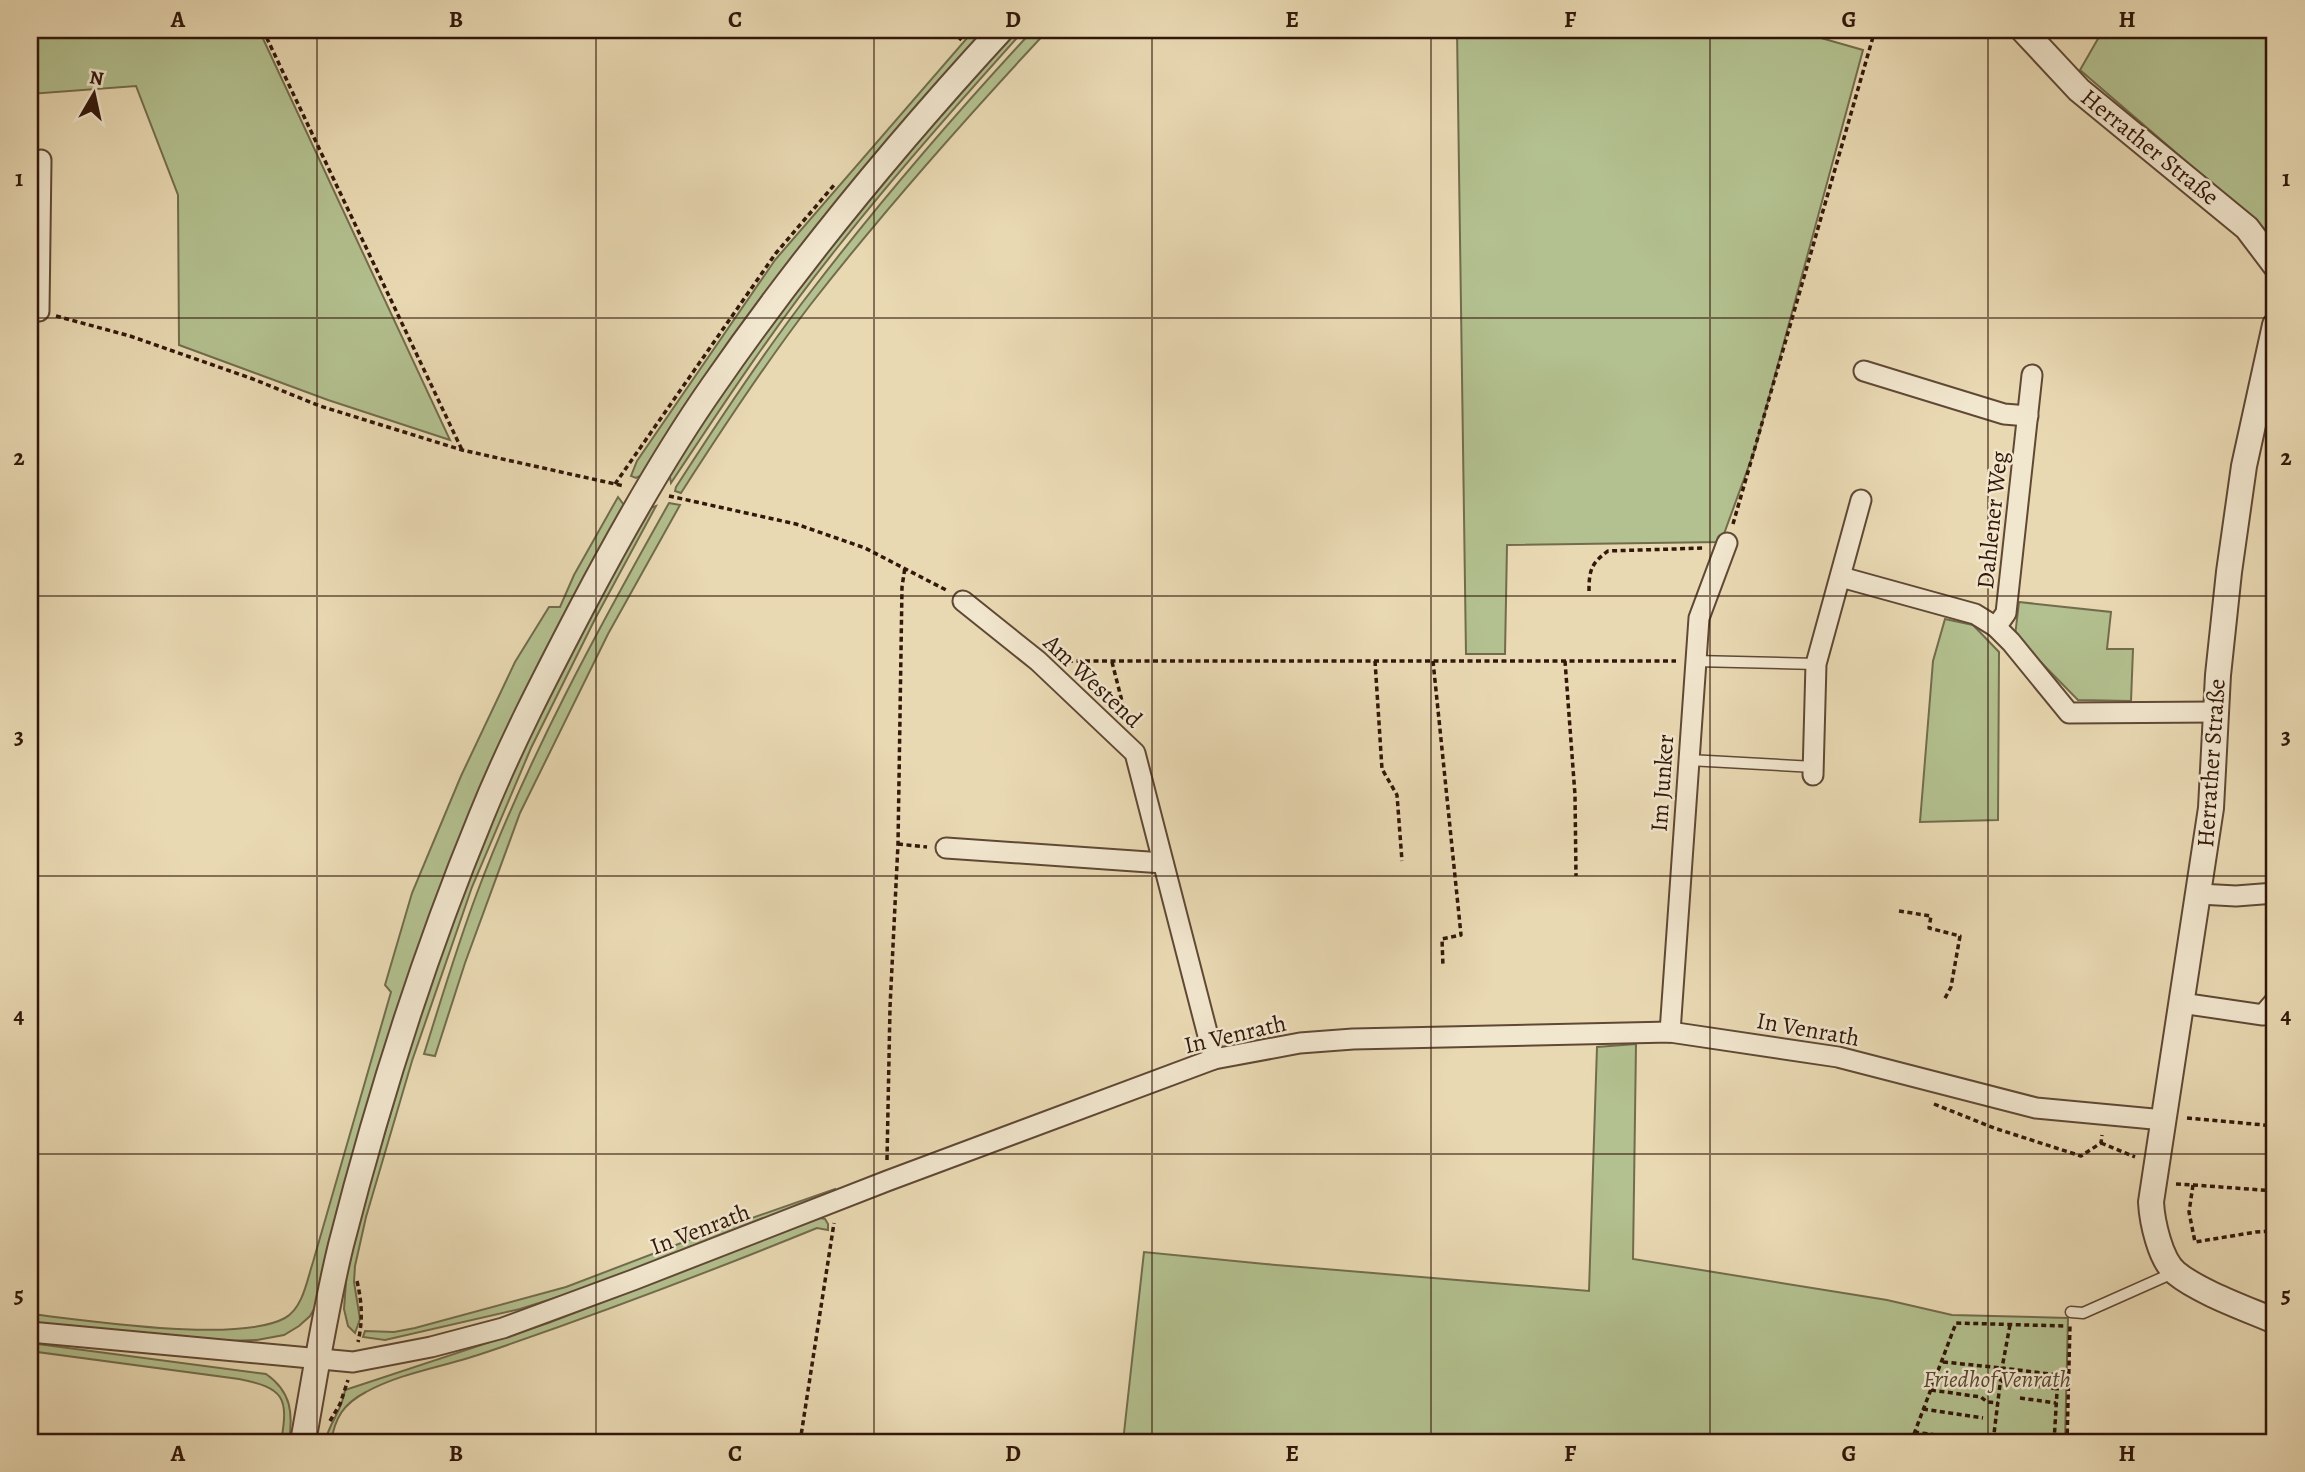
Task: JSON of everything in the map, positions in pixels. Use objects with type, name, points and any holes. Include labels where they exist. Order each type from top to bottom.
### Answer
[{"type":"street","name":"Herrather Straße","points":[[2023,30],[2079,90],[2248,228],[2275,265]]},
{"type":"street","points":[[303,1442],[341,1247],[400,1041],[430,949],[482,814],[541,685],[646,490],[711,388],[776,299],[953,82],[1010,35]]},
{"type":"street","points":[[39,311],[41,160]]},
{"type":"street","name":"Herrather Straße","points":[[2154,1182],[2211,808],[2226,598],[2244,466],[2275,325]]},
{"type":"street","points":[[1864,371],[2004,414],[2028,416]]},
{"type":"street","name":"Dahlener Weg","points":[[1996,627],[2006,613],[2032,374]]},
{"type":"street","points":[[1814,771],[1815,664],[1861,500]]},
{"type":"street","name":"Im Junker","points":[[1670,1031],[1699,618],[1725,548]]},
{"type":"street","points":[[1841,577],[1975,614],[1996,627],[2069,713],[2216,712]]},
{"type":"street","name":"Am Westend","points":[[963,601],[1038,661],[1135,753],[1214,1059]]},
{"type":"street","points":[[946,848],[1163,863]]},
{"type":"street","points":[[2199,894],[2235,896],[2275,893]]},
{"type":"street","points":[[2181,1003],[2263,1014],[2275,1001]]},
{"type":"street","name":"In Venrath","points":[[30,1332],[353,1362],[431,1347],[503,1328],[1214,1059],[1300,1043],[1353,1039],[1670,1031],[1838,1057],[2036,1108],[2164,1118]]},
{"type":"street","points":[[2154,1182],[2152,1216],[2166,1259],[2174,1273],[2275,1321]]},
{"type":"lane","points":[[1695,661],[1815,664]]},
{"type":"lane","points":[[1689,760],[1814,771]]},
{"type":"lane","points":[[2071,1312],[2083,1313],[2174,1273]]},
{"type":"path","points":[[263,30],[462,450]]},
{"type":"path","points":[[1010,35],[1028,30]]},
{"type":"path","points":[[1589,591],[1589,573],[1597,559],[1608,551],[1725,548],[1875,30]]},
{"type":"path","points":[[39,311],[130,336],[320,406],[462,450],[796,524],[865,548],[905,567],[963,601]]},
{"type":"path","points":[[887,1181],[890,1007],[898,844],[902,587],[905,567]]},
{"type":"path","points":[[1038,661],[1695,661]]},
{"type":"path","points":[[1376,661],[1382,769],[1397,795],[1402,861]]},
{"type":"path","points":[[1433,661],[1461,935],[1442,939],[1443,967]]},
{"type":"path","points":[[1565,661],[1575,796],[1576,876]]},
{"type":"path","points":[[1112,662],[1135,753]]},
{"type":"path","points":[[898,844],[946,848]]},
{"type":"path","points":[[1899,911],[1931,916],[1929,928],[1960,936],[1951,987],[1944,1000]]},
{"type":"path","points":[[1927,1101],[1994,1128],[2081,1156],[2101,1143]]},
{"type":"path","points":[[2101,1143],[2104,1115]]},
{"type":"path","points":[[2164,1118],[2275,1126]]},
{"type":"path","points":[[2101,1143],[2154,1182],[2275,1191]]},
{"type":"path","points":[[2193,1185],[2189,1212],[2195,1242],[2275,1231]]},
{"type":"path","points":[[800,1442],[836,1202]]},
{"type":"path","points":[[326,1428],[340,1404],[362,1326],[362,1306],[357,1280]]},
{"type":"path","points":[[2067,1442],[2071,1312]]},
{"type":"path","points":[[1911,1442],[1956,1323],[2070,1326]]},
{"type":"path","points":[[1993,1442],[2010,1325]]},
{"type":"path","points":[[1943,1362],[2058,1375],[2053,1442]]},
{"type":"path","points":[[2001,1381],[2057,1389]]},
{"type":"path","points":[[1931,1390],[1981,1397],[1987,1402],[1998,1403]]},
{"type":"path","points":[[2020,1398],[2056,1403]]},
{"type":"path","points":[[1923,1409],[1983,1418]]},
{"type":"path","points":[[1914,1432],[1987,1442]]},
{"type":"green space","points":[[30,30],[259,30],[450,440],[328,400],[179,345],[178,195],[136,86],[30,94]]},
{"type":"green space","points":[[974,30],[984,30],[910,114],[642,475],[636,478],[631,476],[637,461],[775,260]]},
{"type":"green space","points":[[1017,30],[1024,30],[905,165],[815,276],[751,364],[671,483],[669,472],[740,367],[811,270],[897,165]]},
{"type":"green space","points":[[1033,30],[1048,30],[926,164],[868,233],[760,374],[681,493],[675,491],[742,387],[812,290],[920,157]]},
{"type":"green space","points":[[1457,30],[1793,30],[1863,50],[1755,449],[1721,542],[1507,545],[1505,654],[1466,654]]},
{"type":"green space","points":[[2103,30],[2275,30],[2275,238],[2080,70]]},
{"type":"green space","points":[[618,497],[624,505],[515,717],[444,881],[424,937],[318,1302],[310,1316],[284,1335],[257,1340],[226,1341],[30,1326],[30,1314],[161,1328],[233,1329],[263,1326],[285,1318],[296,1308],[306,1285],[391,992],[385,985],[412,893],[461,776],[515,662],[549,607],[560,607],[574,575]]},
{"type":"green space","points":[[669,503],[680,505],[608,634],[520,813],[465,963],[435,1056],[424,1054],[470,913],[519,792],[590,646]]},
{"type":"green space","points":[[656,506],[595,619],[531,748],[472,887],[412,1061],[366,1217],[355,1266],[354,1282],[360,1319],[355,1333],[348,1326],[344,1309],[347,1269],[411,1044],[446,940],[504,791],[546,702],[647,509]]},
{"type":"green space","points":[[2019,602],[2111,612],[2107,649],[2133,649],[2131,701],[2078,700],[2015,636]]},
{"type":"green space","points":[[1945,619],[1973,625],[1999,652],[1998,820],[1920,822],[1933,661]]},
{"type":"green space","name":"Friedhof Venrath","points":[[1636,1044],[1633,1259],[1887,1300],[1952,1315],[2068,1318],[2065,1442],[1123,1442],[1144,1252],[1589,1291],[1597,1047]]},
{"type":"green space","points":[[835,1189],[836,1193],[583,1289],[520,1309],[385,1340],[363,1337],[365,1331],[394,1332],[415,1328],[566,1287]]},
{"type":"green space","points":[[820,1218],[825,1219],[828,1230],[817,1228],[570,1323],[380,1385],[346,1407],[335,1426],[331,1442],[325,1442],[345,1390],[548,1323]]},
{"type":"green space","points":[[30,1343],[266,1374],[281,1388],[289,1404],[289,1442],[281,1442],[284,1414],[280,1397],[266,1386],[239,1379],[30,1351]]}]
